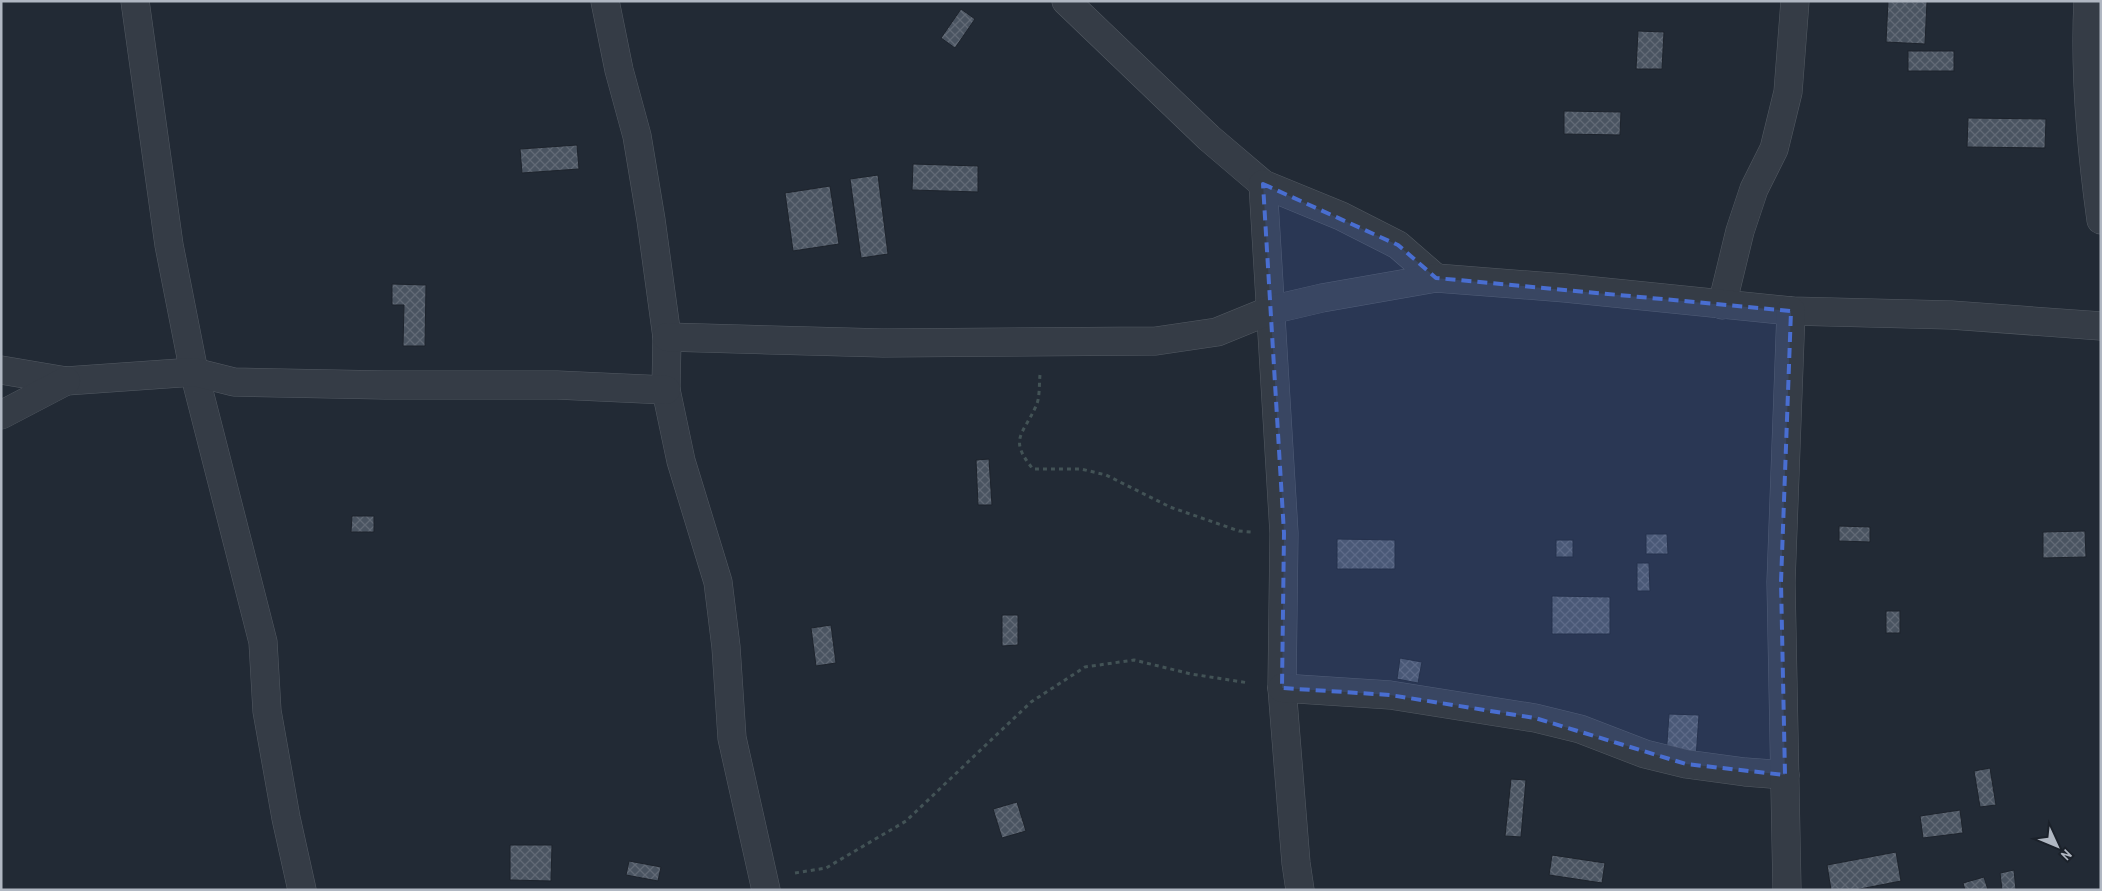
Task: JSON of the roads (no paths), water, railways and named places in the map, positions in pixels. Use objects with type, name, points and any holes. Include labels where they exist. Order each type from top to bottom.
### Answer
[{"type":"street","points":[[135,1],[169,245],[194,372],[263,642],[268,711],[286,818],[302,890]]},
{"type":"street","points":[[605,1],[619,70],[637,136],[651,220],[667,337],[666,390],[681,460],[718,582],[726,647],[732,738],[765,884]]},
{"type":"street","points":[[1066,1],[1209,138],[1263,184],[1341,216],[1398,245],[1436,278]]},
{"type":"street","points":[[1722,305],[1740,231],[1754,189],[1774,149],[1788,92],[1795,1]]},
{"type":"street","points":[[2088,1],[2086,58],[2090,134],[2101,220]]},
{"type":"street","points":[[1263,184],[1284,533],[1282,688],[1296,863],[1300,890]]},
{"type":"street","points":[[667,337],[883,343],[1156,341],[1217,332],[1271,310],[1322,298],[1436,278],[1565,288],[1791,311],[1951,315],[2101,326]]},
{"type":"street","points":[[1787,890],[1781,582],[1791,311]]},
{"type":"street","points":[[1,370],[66,381],[194,372],[234,382],[385,385],[557,385],[666,390]]},
{"type":"street","points":[[1,414],[66,381]]},
{"type":"street","points":[[1282,688],[1390,695],[1535,718],[1580,729],[1645,754],[1686,764],[1786,775]]}]
